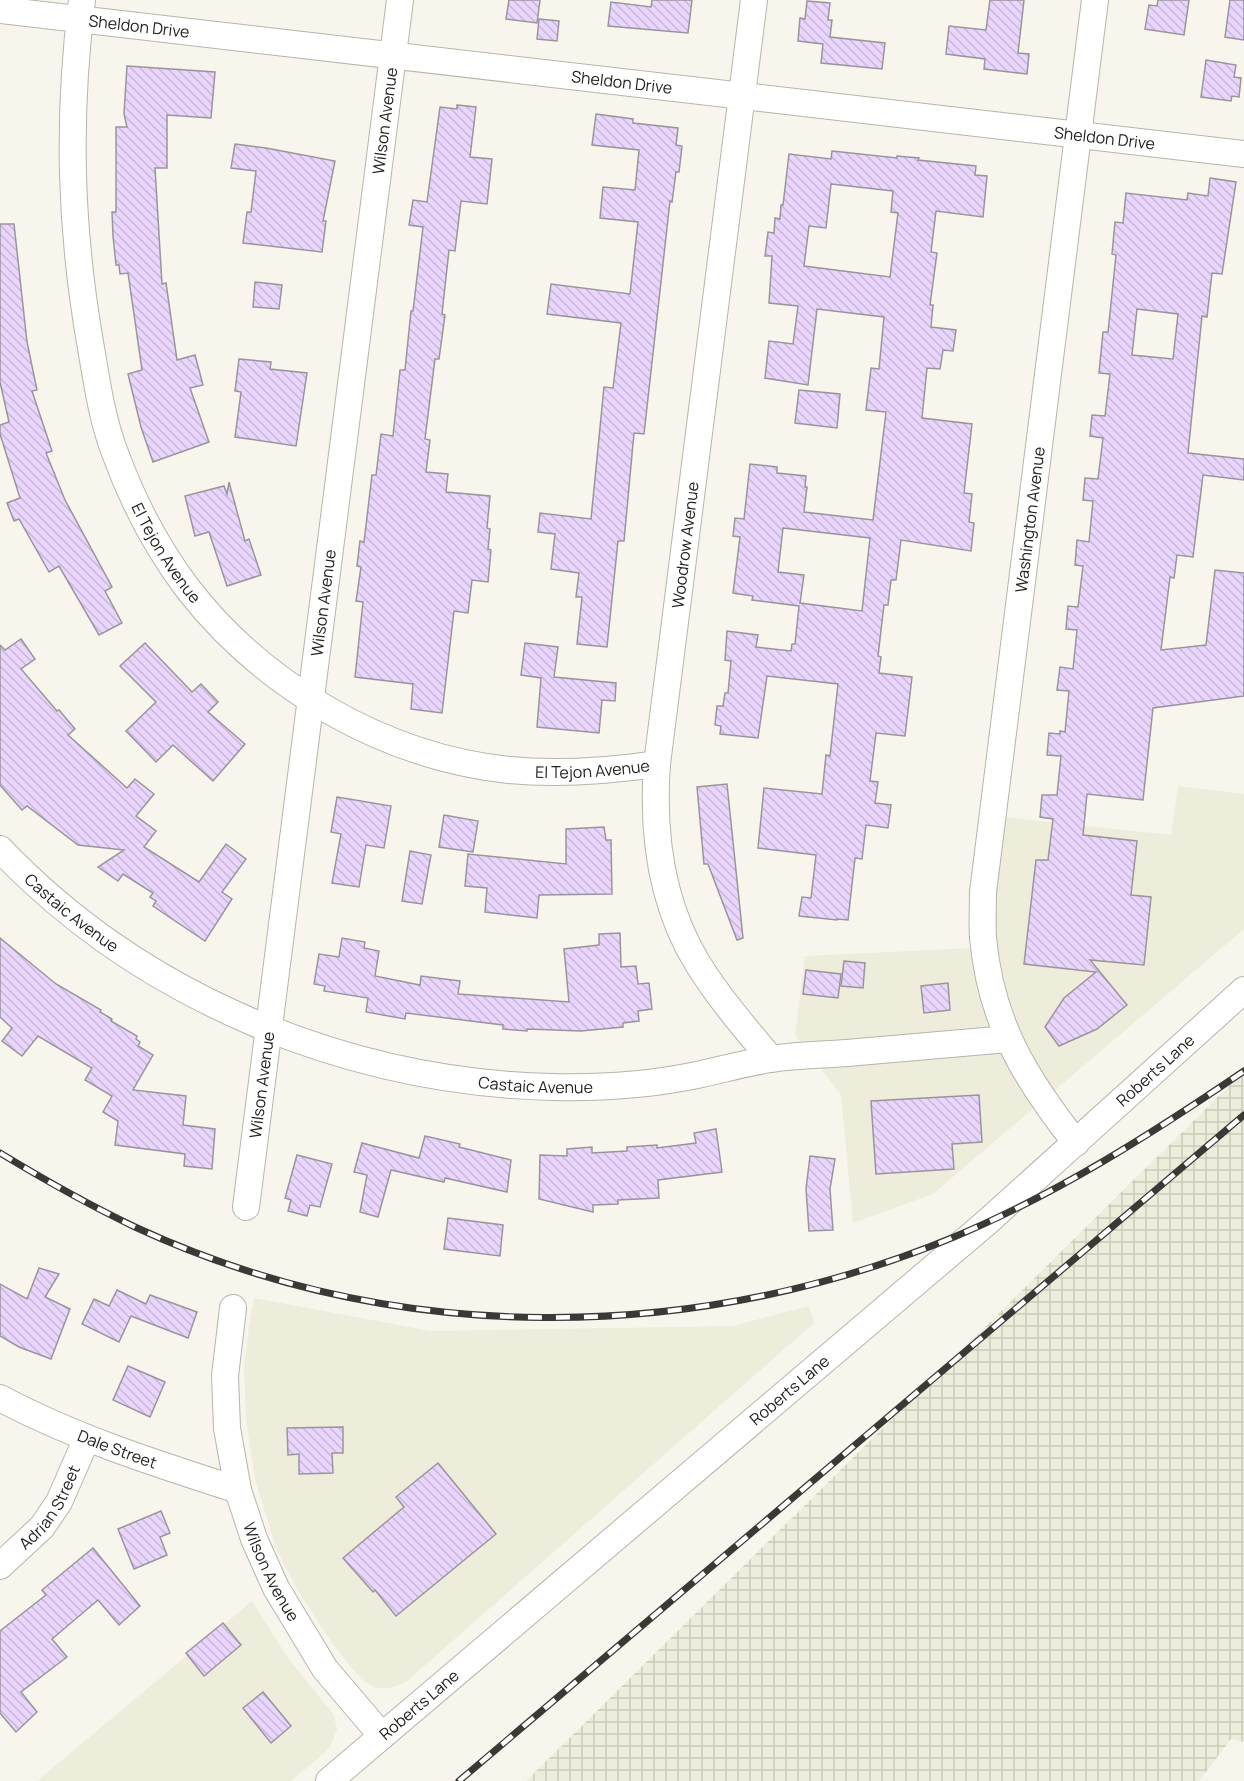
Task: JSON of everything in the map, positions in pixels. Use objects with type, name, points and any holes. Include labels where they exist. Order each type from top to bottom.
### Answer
[{"type":"street","name":"Wilson Avenue","points":[[246,1207],[400,0]]},
{"type":"street","name":"Woodrow Avenue","points":[[754,0],[654,802],[657,842],[665,885],[679,927],[697,962],[721,999],[771,1059]]},
{"type":"street","name":"Washington Avenue","points":[[1008,1039],[988,975],[983,936],[983,892],[1095,0]]},
{"type":"street","name":"Sheldon Drive","points":[[0,10],[81,10],[393,55],[1244,154]]},
{"type":"street","name":"El Tejon Avenue","points":[[81,10],[71,151],[74,221],[84,308],[100,403],[114,451],[132,497],[156,541],[188,589],[221,627],[258,661],[311,700],[357,725],[394,741],[459,761],[508,770],[608,771],[657,764]]},
{"type":"street","name":"Castaic Avenue","points":[[0,849],[57,902],[112,944],[170,981],[231,1013],[269,1029],[335,1053],[416,1073],[484,1083],[553,1087],[621,1084],[690,1077],[771,1059],[1008,1039]]},
{"type":"street","name":"Roberts Lane","points":[[329,1781],[986,1223],[1244,990]]},
{"type":"street","points":[[1008,1039],[1029,1079],[1076,1143]]},
{"type":"street","name":"Wilson Avenue","points":[[233,1308],[225,1376],[227,1428],[238,1490],[254,1539],[276,1588],[325,1669],[382,1736]]},
{"type":"street","name":"Dale Street","points":[[0,1398],[87,1438],[155,1464],[238,1490]]},
{"type":"street","name":"Adrian Street","points":[[0,1566],[42,1527],[59,1502],[87,1438]]},
{"type":"shaded area","points":[[1178,786],[1244,794],[1244,929],[933,1194],[853,1223],[841,1095],[795,1035],[805,956],[994,947],[992,907],[1003,817],[1171,835]]},
{"type":"shaded area","points":[[1244,1071],[1244,1742],[1231,1739],[1199,1781],[526,1781]]},
{"type":"shaded area","points":[[254,1298],[431,1331],[733,1326],[809,1306],[814,1323],[406,1682],[391,1688],[375,1688],[361,1679],[332,1643],[298,1591],[277,1551],[255,1479],[246,1419],[244,1366]]},
{"type":"shaded area","points":[[252,1601],[288,1658],[334,1715],[337,1730],[329,1749],[291,1781],[37,1781]]},
{"type":"building","points":[[509,0],[540,0],[537,23],[506,19]]},
{"type":"building","points":[[652,0],[692,0],[688,33],[608,26],[611,2],[651,7]]},
{"type":"building","points":[[990,0],[1024,0],[1018,53],[1029,54],[1027,74],[984,69],[985,59],[946,54],[949,26],[986,30]]},
{"type":"building","points":[[1158,0],[1189,0],[1184,35],[1145,29],[1149,5],[1157,6]]},
{"type":"building","points":[[1230,0],[1244,0],[1244,40],[1225,37]]},
{"type":"building","points":[[807,1],[830,3],[828,20],[832,20],[830,37],[885,43],[882,69],[821,63],[823,44],[798,41],[800,18],[805,19]]},
{"type":"building","points":[[539,19],[559,21],[557,41],[537,39]]},
{"type":"building","points":[[1206,60],[1236,65],[1234,77],[1241,78],[1239,97],[1232,96],[1231,101],[1201,97]]},
{"type":"building","points":[[127,66],[215,72],[211,118],[167,115],[167,168],[155,168],[162,284],[166,283],[177,360],[195,355],[203,385],[190,388],[209,442],[153,462],[141,427],[128,374],[142,370],[128,273],[120,274],[119,265],[116,265],[113,236],[112,212],[116,212],[116,127],[127,127],[124,114]]},
{"type":"building","points":[[457,105],[476,107],[470,157],[492,159],[487,204],[461,201],[455,251],[449,250],[442,314],[445,315],[439,359],[435,359],[425,439],[430,440],[426,472],[448,474],[446,492],[490,496],[487,528],[490,529],[488,549],[491,550],[488,582],[472,580],[468,613],[454,611],[442,713],[411,709],[413,684],[355,677],[363,602],[356,601],[361,567],[357,566],[360,541],[364,542],[372,475],[376,475],[381,434],[393,436],[400,370],[405,370],[423,227],[409,225],[413,200],[427,202],[440,107],[457,109]]},
{"type":"building","points":[[596,114],[633,119],[633,123],[678,128],[676,145],[682,146],[679,172],[676,172],[672,202],[670,201],[644,434],[634,433],[624,541],[618,541],[607,647],[577,644],[582,597],[576,597],[579,573],[551,569],[555,534],[538,532],[540,513],[591,519],[604,387],[613,388],[621,323],[547,314],[551,284],[630,294],[638,222],[600,218],[603,187],[635,190],[639,150],[592,145]]},
{"type":"building","points":[[235,144],[335,161],[323,221],[326,221],[322,252],[243,243],[247,212],[251,212],[256,171],[231,168]]},
{"type":"building","points":[[832,151],[919,158],[918,160],[976,166],[975,175],[987,176],[983,217],[936,211],[931,252],[937,253],[930,305],[933,305],[931,327],[956,330],[953,351],[943,350],[940,369],[927,368],[922,418],[972,424],[964,493],[972,494],[969,522],[974,523],[971,551],[901,540],[896,580],[891,580],[888,605],[884,605],[878,656],[881,657],[879,673],[912,677],[905,736],[876,733],[870,781],[878,782],[875,803],[891,805],[888,828],[866,825],[862,859],[855,858],[848,920],[799,916],[802,897],[811,898],[816,855],[758,848],[764,788],[822,794],[826,755],[830,756],[838,684],[767,676],[758,738],[720,734],[721,726],[715,725],[717,706],[723,706],[725,693],[728,693],[731,661],[725,660],[727,631],[758,635],[756,647],[791,651],[792,644],[795,644],[799,606],[752,600],[753,596],[733,593],[740,537],[733,536],[735,518],[744,519],[750,464],[777,467],[777,473],[806,476],[804,512],[873,520],[886,412],[866,410],[871,368],[879,369],[884,317],[817,309],[808,385],[765,378],[769,341],[793,344],[798,306],[769,303],[772,256],[765,256],[768,232],[774,233],[775,218],[780,219],[789,154],[831,159]],"holes":[[[831,184],[893,191],[891,212],[898,213],[890,277],[804,266],[809,226],[826,228]],[[783,528],[870,538],[862,611],[800,603],[804,575],[778,572]]]},
{"type":"building","points":[[1210,178],[1236,182],[1222,274],[1212,273],[1207,317],[1202,316],[1188,453],[1244,459],[1244,480],[1203,475],[1193,557],[1177,555],[1174,578],[1170,577],[1161,650],[1206,645],[1215,570],[1244,573],[1244,696],[1153,708],[1143,800],[1087,794],[1083,835],[1137,841],[1131,895],[1151,897],[1144,965],[1090,960],[1127,1005],[1097,1029],[1059,1046],[1045,1027],[1064,998],[1096,972],[1024,964],[1036,860],[1048,860],[1053,819],[1040,817],[1042,795],[1057,795],[1061,756],[1047,755],[1049,733],[1065,732],[1069,691],[1057,690],[1060,667],[1073,669],[1077,630],[1066,629],[1068,606],[1078,607],[1083,566],[1075,565],[1077,540],[1089,542],[1093,501],[1083,500],[1085,478],[1098,479],[1103,438],[1090,436],[1092,415],[1105,416],[1110,374],[1099,373],[1103,332],[1108,332],[1116,255],[1112,254],[1115,222],[1123,223],[1126,193],[1187,200],[1188,193],[1208,196]],"holes":[[[1137,309],[1178,314],[1173,359],[1132,355]]]},
{"type":"building","points":[[0,224],[14,224],[27,342],[37,390],[32,391],[52,451],[46,453],[65,500],[112,587],[105,591],[122,623],[99,635],[59,566],[49,572],[19,519],[14,521],[7,503],[20,498],[0,434],[0,425],[9,422],[0,382]]},
{"type":"building","points":[[255,282],[282,285],[279,309],[253,307]]},
{"type":"building","points":[[239,359],[271,362],[270,369],[307,373],[296,446],[235,437],[241,392],[235,391]]},
{"type":"building","points":[[799,390],[840,394],[837,428],[795,423]]},
{"type":"building","points":[[229,482],[245,541],[249,539],[261,575],[227,586],[209,532],[195,536],[185,496],[224,486],[227,494]]},
{"type":"building","points":[[21,639],[35,659],[21,669],[75,729],[68,735],[127,788],[135,779],[154,794],[136,816],[156,831],[144,847],[199,882],[226,844],[246,859],[222,892],[232,899],[205,941],[153,906],[156,901],[150,897],[153,893],[123,874],[118,881],[98,867],[124,850],[78,845],[27,806],[22,810],[0,785],[0,645],[5,650]]},
{"type":"building","points":[[145,643],[192,692],[201,684],[218,702],[208,712],[245,744],[213,781],[173,745],[156,762],[126,731],[156,702],[120,666]]},
{"type":"building","points":[[525,643],[558,647],[554,677],[616,683],[615,701],[602,700],[599,733],[537,727],[541,678],[521,675]]},
{"type":"building","points":[[727,784],[743,938],[737,940],[708,864],[704,864],[697,787]]},
{"type":"building","points":[[337,797],[391,806],[384,848],[366,845],[359,887],[332,883],[341,834],[331,832]]},
{"type":"building","points":[[444,815],[478,821],[473,852],[439,847]]},
{"type":"building","points":[[604,827],[606,840],[611,840],[612,894],[539,895],[537,918],[485,912],[487,888],[465,886],[468,854],[566,864],[566,829]]},
{"type":"building","points":[[410,851],[431,855],[422,904],[402,901]]},
{"type":"building","points":[[620,933],[621,967],[636,966],[638,984],[649,983],[652,1009],[638,1011],[639,1021],[623,1023],[623,1027],[581,1031],[527,1029],[527,1031],[503,1029],[503,1025],[406,1013],[405,1019],[366,1012],[368,998],[324,991],[325,986],[314,984],[319,954],[339,957],[342,938],[365,942],[364,948],[379,951],[375,976],[420,985],[421,976],[460,981],[458,994],[569,1002],[564,949],[599,945],[599,934]]},
{"type":"building","points":[[0,938],[56,984],[101,1010],[100,1012],[112,1019],[111,1021],[137,1036],[136,1039],[140,1042],[138,1046],[153,1055],[133,1090],[186,1096],[183,1125],[215,1129],[212,1169],[184,1166],[185,1154],[115,1145],[118,1121],[103,1112],[112,1096],[85,1080],[92,1068],[38,1036],[22,1056],[2,1041],[12,1028],[0,1017]]},
{"type":"building","points":[[844,961],[865,963],[863,988],[841,986]]},
{"type":"building","points":[[806,970],[841,974],[838,998],[803,994]]},
{"type":"building","points":[[948,983],[950,1010],[924,1013],[921,986]]},
{"type":"building","points":[[979,1095],[982,1142],[952,1144],[954,1169],[876,1174],[871,1101]]},
{"type":"building","points":[[716,1129],[722,1172],[658,1180],[659,1198],[618,1200],[618,1204],[593,1205],[593,1212],[539,1199],[540,1155],[567,1156],[567,1149],[592,1147],[592,1153],[627,1151],[627,1147],[657,1145],[657,1148],[696,1143],[694,1133]]},
{"type":"building","points":[[425,1136],[511,1160],[507,1192],[445,1178],[444,1182],[391,1170],[378,1217],[360,1212],[367,1175],[354,1172],[362,1143],[419,1158]]},
{"type":"building","points":[[297,1155],[332,1164],[320,1207],[310,1205],[307,1216],[288,1211],[291,1200],[285,1198]]},
{"type":"building","points":[[810,1156],[835,1159],[830,1189],[833,1230],[809,1231],[806,1189]]},
{"type":"building","points":[[448,1218],[503,1225],[500,1256],[444,1249]]},
{"type":"building","points":[[39,1268],[59,1274],[45,1297],[70,1309],[51,1359],[19,1347],[0,1336],[0,1284],[27,1299]]},
{"type":"building","points":[[117,1290],[146,1304],[150,1295],[197,1312],[188,1338],[131,1316],[119,1342],[82,1324],[94,1299],[109,1306]]},
{"type":"building","points":[[128,1366],[165,1382],[150,1417],[113,1400]]},
{"type":"building","points":[[343,1427],[343,1453],[332,1453],[333,1473],[299,1474],[299,1454],[288,1455],[287,1428]]},
{"type":"building","points":[[438,1463],[496,1534],[396,1616],[375,1590],[373,1592],[343,1558],[404,1507],[396,1497]]},
{"type":"building","points":[[161,1511],[170,1533],[160,1537],[167,1555],[134,1569],[118,1529]]},
{"type":"building","points":[[93,1548],[140,1606],[119,1625],[98,1600],[52,1639],[67,1657],[21,1692],[37,1712],[16,1732],[0,1713],[0,1631],[46,1595],[42,1590]]},
{"type":"building","points":[[223,1623],[241,1645],[204,1676],[186,1653]]},
{"type":"building","points":[[263,1692],[291,1726],[271,1743],[243,1708]]},
{"type":"railway","points":[[0,1153],[66,1192],[135,1227],[234,1266],[335,1294],[439,1311],[543,1318],[648,1313],[752,1298],[854,1272],[954,1237],[1030,1202],[1104,1161],[1244,1071]]},
{"type":"railway","points":[[459,1781],[1244,1115]]}]
